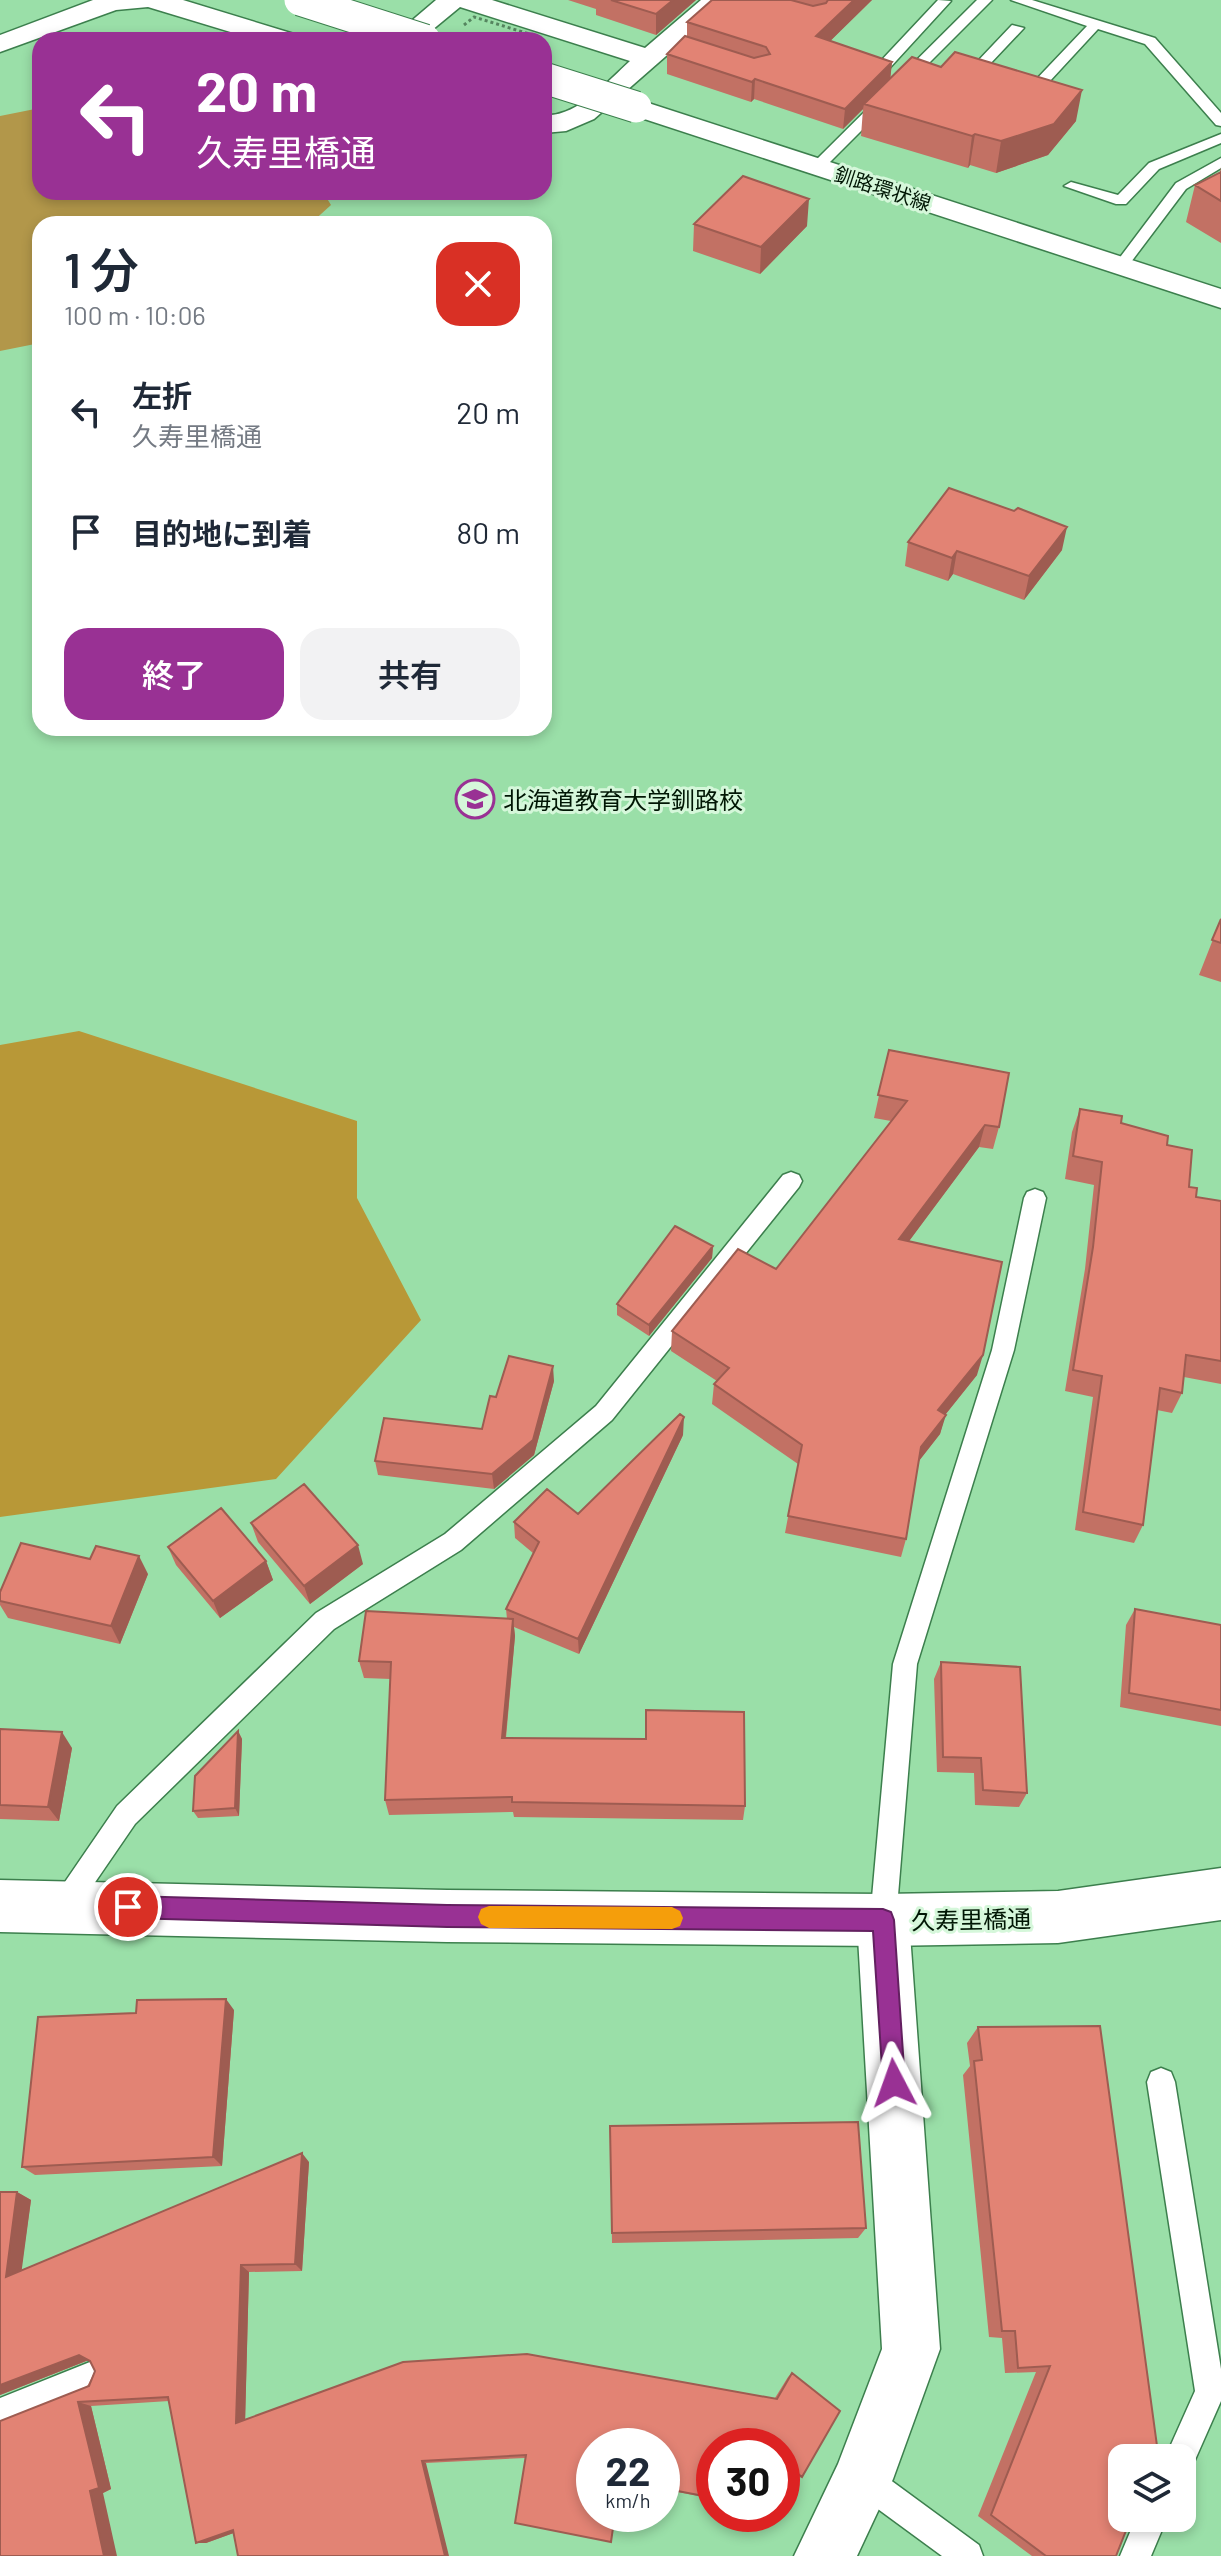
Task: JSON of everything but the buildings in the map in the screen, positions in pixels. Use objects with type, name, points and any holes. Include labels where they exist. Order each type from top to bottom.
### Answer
[{"type":"street","points":[[300,0],[400,32]]},
{"type":"street","points":[[413,32],[453,0]]},
{"type":"street","points":[[464,0],[667,50]]},
{"type":"street","points":[[552,126],[572,122],[667,50],[717,0]]},
{"type":"street","points":[[0,44],[112,2],[158,1],[258,32]]},
{"type":"street","name":"釧路環状線","points":[[552,81],[1221,299]]},
{"type":"street","name":"久寿里橋通","points":[[0,1906],[64,1905],[447,1916],[883,1920],[1058,1917],[1221,1894]]},
{"type":"street","points":[[825,2556],[863,2479],[911,2349],[883,1920]]},
{"type":"lane","points":[[817,167],[985,0]]},
{"type":"lane","points":[[1018,0],[1150,41],[1221,122]]},
{"type":"lane","points":[[881,69],[944,1]]},
{"type":"lane","points":[[1017,28],[982,64],[986,80],[1032,92],[1095,25]]},
{"type":"lane","points":[[913,35],[944,43]]},
{"type":"lane","points":[[1071,186],[1121,201],[1154,166],[1221,138]]},
{"type":"lane","points":[[1120,267],[1181,186],[1221,162]]},
{"type":"lane","points":[[64,1905],[126,1815],[325,1621],[453,1542],[604,1413],[791,1181]]},
{"type":"lane","points":[[883,1920],[905,1664],[1003,1350],[1035,1198]]},
{"type":"lane","points":[[1161,2082],[1210,2392],[1186,2444]]},
{"type":"lane","points":[[0,2413],[90,2377]]},
{"type":"lane","points":[[863,2479],[960,2553]]},
{"type":"lane","points":[[1135,2556],[1146,2532]]},
{"type":"shaded area","points":[[32,110],[32,200],[328,200],[331,205],[319,216],[32,216],[32,345],[0,351],[0,116]]},
{"type":"shaded area","points":[[79,1031],[357,1121],[357,1198],[421,1320],[276,1479],[0,1517],[0,1045]]},
{"type":"slow traffic","points":[[489,1917],[672,1918]]},
{"type":"place","name":"北海道教育大学釧路校","points":[[475,799]]},
{"type":"route","points":[[128,1907],[447,1916],[883,1920],[894,2083]]}]
